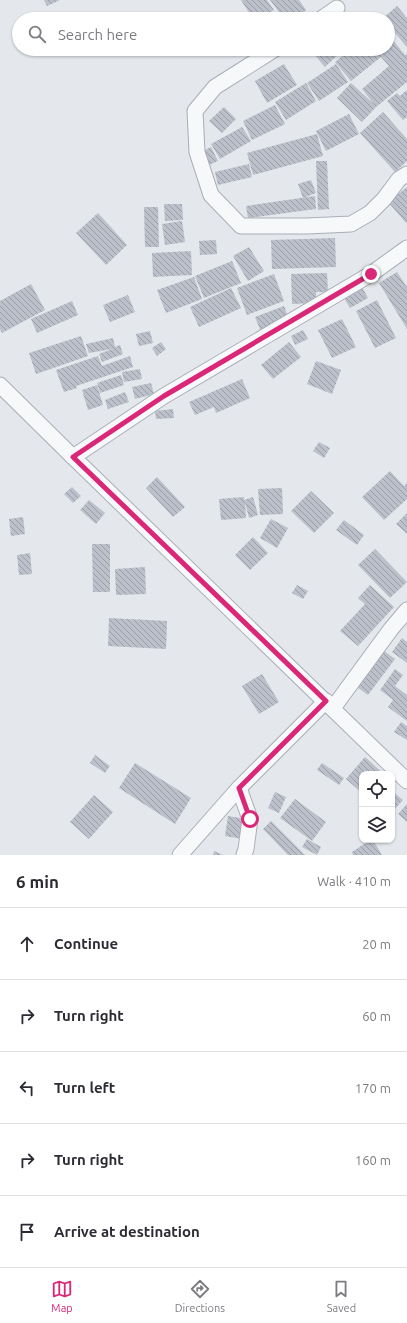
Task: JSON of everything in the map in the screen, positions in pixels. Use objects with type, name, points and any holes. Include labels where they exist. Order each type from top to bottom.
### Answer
[{"type":"street","points":[[331,12],[337,8]]},
{"type":"street","points":[[264,56],[215,87],[196,111],[197,152],[211,195],[242,226],[351,224],[370,213],[384,199],[399,179],[407,174]]},
{"type":"street","points":[[73,457],[164,396],[371,274],[407,248]]},
{"type":"street","points":[[0,385],[407,781]]},
{"type":"street","points":[[180,855],[239,788],[329,705],[407,610]]},
{"type":"street","points":[[239,788],[250,819],[244,855]]},
{"type":"building","points":[[44,0],[60,0],[47,6]]},
{"type":"building","points":[[241,0],[267,0],[274,10],[271,12],[249,12]]},
{"type":"building","points":[[270,0],[299,0],[306,10],[303,12],[279,12]]},
{"type":"building","points":[[397,6],[407,18],[407,47],[395,33],[395,12],[390,12]]},
{"type":"building","points":[[395,43],[405,55],[407,54],[407,82],[376,107],[362,122],[337,98],[351,83],[374,104],[362,89],[389,66],[381,57],[351,81],[335,62],[342,56],[395,56]]},
{"type":"building","points":[[316,56],[337,56],[325,67]]},
{"type":"building","points":[[284,64],[297,85],[267,103],[255,81]]},
{"type":"building","points":[[336,64],[348,82],[319,101],[307,83]]},
{"type":"building","points":[[306,83],[316,101],[286,120],[275,102]]},
{"type":"building","points":[[407,90],[407,117],[403,120],[387,101],[397,93],[400,96]]},
{"type":"building","points":[[275,105],[285,124],[252,140],[243,121]]},
{"type":"building","points":[[224,107],[236,119],[222,133],[209,121]]},
{"type":"building","points":[[383,112],[407,139],[407,161],[395,172],[360,133]]},
{"type":"building","points":[[349,114],[359,134],[326,151],[316,131]]},
{"type":"building","points":[[242,127],[251,141],[220,159],[211,144]]},
{"type":"building","points":[[317,134],[323,156],[253,175],[247,153]]},
{"type":"building","points":[[211,147],[218,161],[209,165],[203,151]]},
{"type":"building","points":[[316,161],[327,161],[329,209],[318,210]]},
{"type":"building","points":[[249,164],[252,177],[218,185],[215,172]]},
{"type":"building","points":[[311,180],[316,193],[303,198],[298,184]]},
{"type":"building","points":[[407,187],[407,222],[406,223],[388,202]]},
{"type":"building","points":[[315,196],[316,209],[248,218],[246,206]]},
{"type":"building","points":[[164,204],[182,204],[183,220],[165,221]]},
{"type":"building","points":[[144,207],[158,207],[159,247],[145,247]]},
{"type":"building","points":[[98,213],[127,245],[106,265],[76,233]]},
{"type":"building","points":[[182,221],[185,242],[165,245],[162,224]]},
{"type":"building","points":[[335,238],[336,267],[272,269],[271,240]]},
{"type":"building","points":[[216,240],[217,254],[200,255],[199,241]]},
{"type":"building","points":[[249,247],[264,271],[248,281],[233,256]]},
{"type":"building","points":[[191,251],[192,275],[153,277],[152,253]]},
{"type":"building","points":[[232,261],[241,283],[204,298],[195,276]]},
{"type":"building","points":[[397,272],[407,287],[407,329],[379,283]]},
{"type":"building","points":[[327,273],[328,292],[316,292],[316,303],[292,304],[291,274]]},
{"type":"building","points":[[274,274],[284,301],[247,315],[237,288]]},
{"type":"building","points":[[194,277],[202,299],[166,313],[157,290]]},
{"type":"building","points":[[31,284],[45,310],[2,333],[0,329],[0,301]]},
{"type":"building","points":[[362,287],[368,298],[350,308],[344,298]]},
{"type":"building","points":[[231,288],[241,308],[199,327],[190,307]]},
{"type":"building","points":[[128,295],[135,312],[110,322],[103,305]]},
{"type":"building","points":[[377,300],[396,338],[375,348],[356,311]]},
{"type":"building","points":[[72,301],[78,315],[37,333],[31,319]]},
{"type":"building","points":[[284,306],[290,322],[261,332],[255,317]]},
{"type":"building","points":[[342,319],[356,347],[332,358],[318,330]]},
{"type":"building","points":[[303,330],[308,339],[295,345],[291,336]]},
{"type":"building","points":[[150,331],[153,343],[139,346],[136,334]]},
{"type":"building","points":[[81,336],[88,356],[36,374],[29,353]]},
{"type":"building","points":[[113,338],[115,347],[120,345],[123,354],[102,362],[99,354],[112,349],[89,353],[86,344]]},
{"type":"building","points":[[161,342],[166,349],[157,356],[152,348]]},
{"type":"building","points":[[289,342],[301,357],[273,379],[261,365]]},
{"type":"building","points":[[98,356],[102,366],[130,356],[133,367],[76,386],[77,388],[64,392],[56,370]]},
{"type":"building","points":[[316,361],[341,370],[332,394],[307,384]]},
{"type":"building","points":[[140,369],[142,379],[124,382],[122,372]]},
{"type":"building","points":[[121,375],[124,385],[100,393],[97,383]]},
{"type":"building","points":[[242,379],[250,398],[216,413],[214,407],[195,415],[189,402]]},
{"type":"building","points":[[151,383],[154,394],[135,399],[132,387]]},
{"type":"building","points":[[97,385],[103,405],[88,410],[82,390]]},
{"type":"building","points":[[125,392],[129,402],[108,409],[105,400]]},
{"type":"building","points":[[173,409],[174,418],[156,419],[155,411]]},
{"type":"building","points":[[319,442],[330,448],[324,458],[313,451]]},
{"type":"building","points":[[390,471],[404,486],[407,483],[407,499],[384,520],[362,497]]},
{"type":"building","points":[[157,477],[185,507],[173,517],[146,488]]},
{"type":"building","points":[[72,487],[81,496],[73,503],[64,494]]},
{"type":"building","points":[[282,488],[283,514],[260,515],[258,489]]},
{"type":"building","points":[[311,491],[334,513],[314,533],[291,511]]},
{"type":"building","points":[[244,497],[244,500],[253,497],[258,515],[249,518],[245,502],[246,518],[221,520],[219,499]]},
{"type":"building","points":[[89,500],[105,513],[96,524],[80,510]]},
{"type":"building","points":[[407,513],[407,534],[396,524]]},
{"type":"building","points":[[23,517],[25,534],[11,536],[9,519]]},
{"type":"building","points":[[271,519],[288,528],[277,548],[260,538]]},
{"type":"building","points":[[344,520],[364,535],[357,545],[336,530]]},
{"type":"building","points":[[253,537],[268,553],[250,570],[235,555]]},
{"type":"building","points":[[92,544],[110,544],[110,592],[93,592]]},
{"type":"building","points":[[375,549],[407,582],[390,598],[358,565]]},
{"type":"building","points":[[30,553],[32,574],[19,575],[17,555]]},
{"type":"building","points":[[145,567],[146,594],[116,595],[115,569]]},
{"type":"building","points":[[297,585],[308,591],[303,599],[292,593]]},
{"type":"building","points":[[370,585],[394,607],[358,646],[340,631],[365,604],[358,598]]},
{"type":"building","points":[[109,618],[167,621],[166,649],[108,646]]},
{"type":"building","points":[[402,638],[407,642],[407,663],[392,652]]},
{"type":"building","points":[[384,651],[395,659],[368,695],[357,687]]},
{"type":"building","points":[[395,669],[403,675],[395,686],[407,695],[407,721],[388,707],[393,700],[380,690]]},
{"type":"building","points":[[262,674],[279,702],[259,714],[242,686]]},
{"type":"building","points":[[401,722],[407,726],[407,740],[394,732]]},
{"type":"building","points":[[95,755],[110,766],[105,773],[90,763]]},
{"type":"building","points":[[365,757],[381,771],[359,771],[359,790],[346,779]]},
{"type":"building","points":[[135,763],[191,798],[175,824],[119,788]]},
{"type":"building","points":[[322,763],[344,778],[339,785],[317,770]]},
{"type":"building","points":[[275,792],[286,797],[279,813],[268,808]]},
{"type":"building","points":[[395,793],[403,800],[395,809]]},
{"type":"building","points":[[94,795],[113,812],[89,839],[70,822]]},
{"type":"building","points":[[295,799],[326,822],[312,841],[280,818]]},
{"type":"building","points":[[407,804],[407,822],[398,814]]},
{"type":"building","points":[[228,816],[246,819],[243,839],[225,836]]},
{"type":"building","points":[[271,821],[305,855],[288,855],[263,829]]},
{"type":"building","points":[[307,839],[321,847],[317,855],[302,847]]},
{"type":"building","points":[[366,843],[375,843],[382,855],[353,855],[352,852]]},
{"type":"building","points":[[214,851],[223,855],[213,855]]},
{"type":"route","points":[[250,819],[239,788],[326,701],[73,457],[164,396],[371,274]]}]
